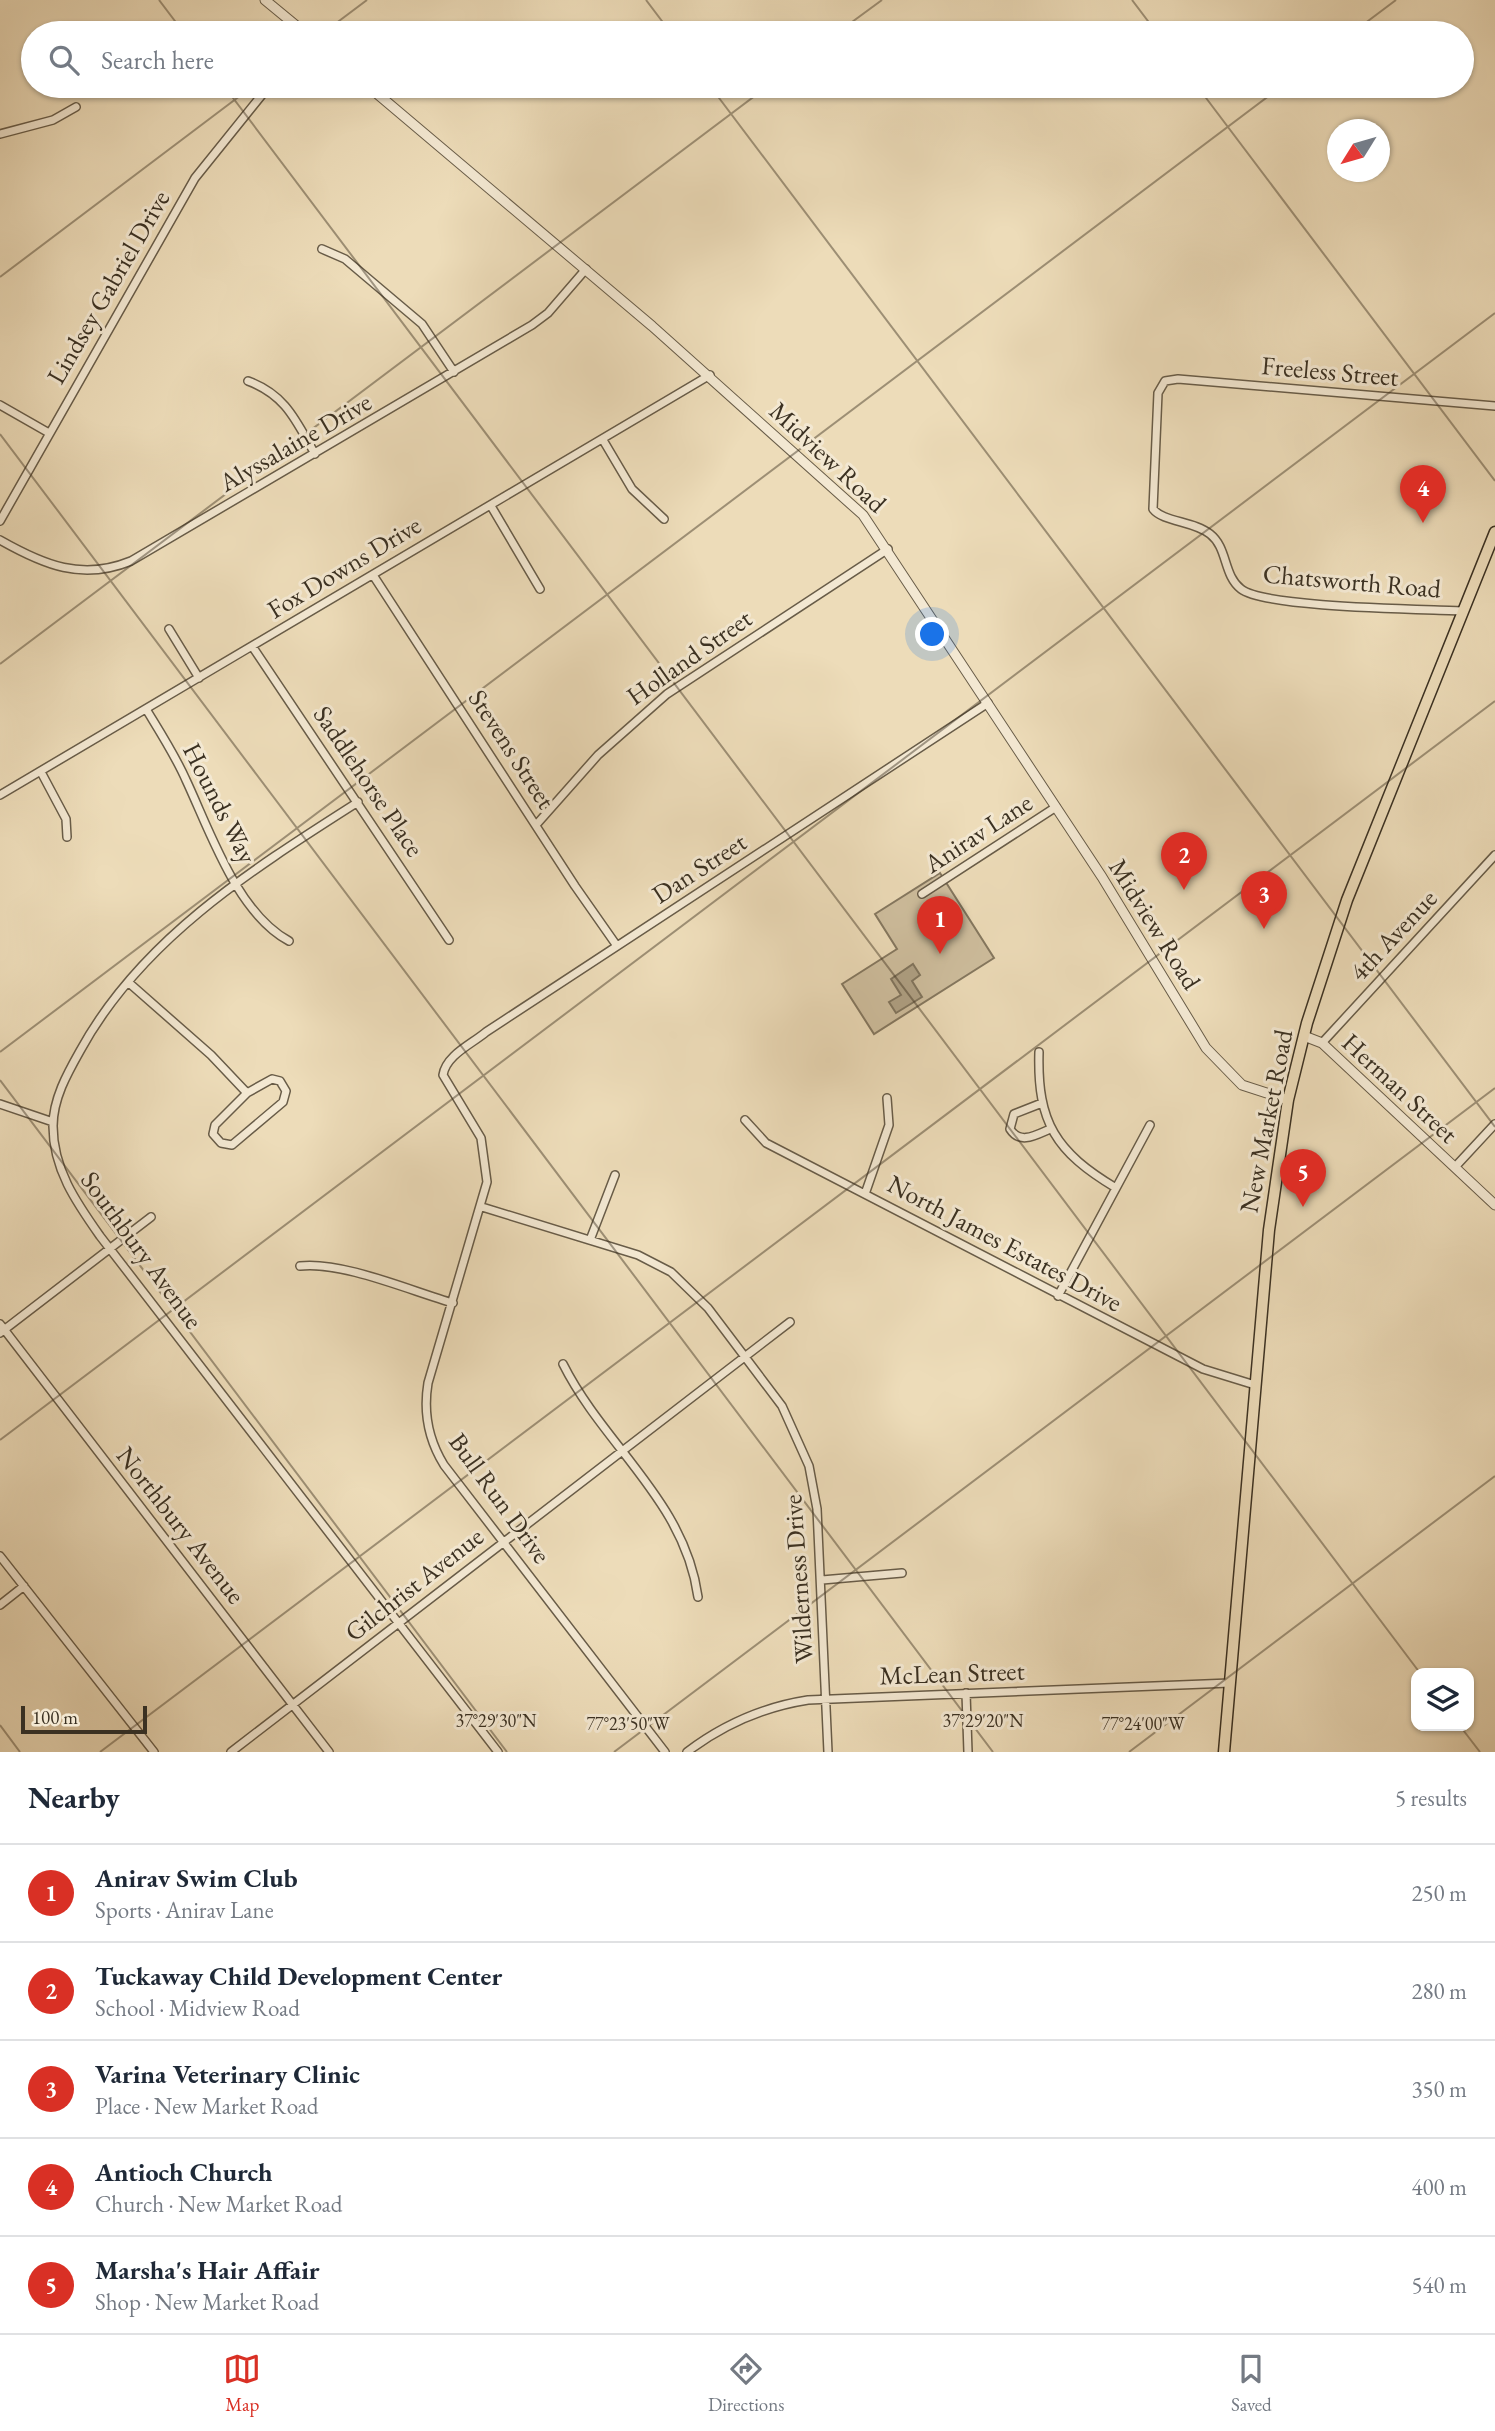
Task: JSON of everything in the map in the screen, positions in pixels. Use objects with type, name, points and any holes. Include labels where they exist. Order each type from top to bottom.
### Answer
[{"type":"main road","name":"New Market Road","points":[[1224,1752],[1269,1230],[1287,1100],[1304,1036],[1347,900],[1495,532]]},
{"type":"street","points":[[265,0],[290,21]]},
{"type":"street","name":"Lindsey Gabriel Drive","points":[[0,521],[195,178],[259,98]]},
{"type":"street","name":"Midview Road","points":[[382,98],[709,375],[863,514],[1056,807],[1218,1063],[1242,1085],[1287,1100]]},
{"type":"street","points":[[0,134],[53,120],[76,107]]},
{"type":"street","points":[[322,249],[345,259],[422,324],[454,372]]},
{"type":"street","name":"Alyssalaine Drive","points":[[0,540],[54,567],[89,572],[113,568],[146,554],[540,320],[586,270]]},
{"type":"street","name":"Fox Downs Drive","points":[[0,795],[709,375]]},
{"type":"street","name":"Freeless Street","points":[[1162,384],[1178,379],[1495,406]]},
{"type":"street","points":[[248,382],[264,387],[282,401],[315,454]]},
{"type":"street","name":"Chatsworth Road","points":[[1162,384],[1158,393],[1153,509],[1158,515],[1194,524],[1211,534],[1220,548],[1232,579],[1243,591],[1276,601],[1464,611]]},
{"type":"street","points":[[0,405],[49,433]]},
{"type":"street","points":[[603,440],[632,489],[664,519]]},
{"type":"street","points":[[491,506],[540,589]]},
{"type":"street","name":"Holland Street","points":[[536,825],[598,755],[667,694],[888,549]]},
{"type":"street","name":"Stevens Street","points":[[373,575],[617,946]]},
{"type":"street","points":[[170,629],[199,678]]},
{"type":"street","name":"Saddlehorse Place","points":[[252,646],[449,940]]},
{"type":"street","name":"Dan Street","points":[[444,1076],[444,1069],[457,1054],[988,703]]},
{"type":"street","name":"Hounds Way","points":[[146,709],[186,779],[215,850],[268,929],[289,941]]},
{"type":"street","points":[[41,772],[66,818],[67,837]]},
{"type":"street","name":"Southbury Avenue","points":[[358,802],[187,921],[153,952],[84,1043],[64,1079],[53,1122],[56,1153],[70,1194],[109,1248],[498,1752]]},
{"type":"street","name":"Anirav Lane","points":[[922,894],[1056,807]]},
{"type":"street","name":"4th Avenue","points":[[1322,1043],[1495,855]]},
{"type":"street","points":[[128,982],[211,1055],[247,1093]]},
{"type":"street","name":"Herman Street","points":[[1304,1036],[1322,1043],[1495,1205]]},
{"type":"street","points":[[1039,1052],[1042,1103],[1051,1129],[1072,1158],[1116,1188]]},
{"type":"street","name":"Bull Run Drive","points":[[444,1076],[475,1126],[483,1145],[487,1182],[482,1207],[428,1383],[425,1409],[429,1434],[444,1465],[665,1752]]},
{"type":"street","points":[[272,1079],[280,1081],[286,1091],[283,1102],[232,1146],[221,1143],[213,1134],[215,1125],[247,1093],[272,1079]]},
{"type":"street","points":[[865,1194],[889,1125],[887,1098]]},
{"type":"street","points":[[1042,1103],[1014,1114],[1010,1129],[1013,1134],[1024,1138],[1051,1129]]},
{"type":"street","points":[[0,1104],[53,1122]]},
{"type":"street","name":"North James Estates Drive","points":[[746,1120],[766,1143],[1058,1296],[1203,1369],[1255,1385]]},
{"type":"street","points":[[1455,1167],[1495,1124]]},
{"type":"street","points":[[1058,1296],[1150,1125]]},
{"type":"street","points":[[590,1240],[615,1175]]},
{"type":"street","name":"Wilderness Drive","points":[[482,1207],[648,1259],[677,1277],[702,1301],[782,1406],[809,1466],[817,1509],[828,1752]]},
{"type":"street","points":[[1,1329],[151,1217]]},
{"type":"street","points":[[300,1266],[321,1265],[340,1269],[453,1303]]},
{"type":"street","name":"Gilchrist Avenue","points":[[231,1752],[789,1322]]},
{"type":"street","name":"Northbury Avenue","points":[[1,1329],[329,1752]]},
{"type":"street","points":[[563,1364],[582,1396],[661,1500],[682,1539],[695,1573],[698,1597]]},
{"type":"street","points":[[0,1556],[154,1752]]},
{"type":"street","points":[[822,1580],[902,1573]]},
{"type":"street","points":[[0,1605],[24,1586]]},
{"type":"street","name":"McLean Street","points":[[687,1752],[713,1734],[748,1716],[797,1702],[1230,1683]]},
{"type":"street","points":[[966,1693],[968,1752]]},
{"type":"shaded area","points":[[940,873],[994,958],[874,1034],[842,984],[897,949],[875,914]]},
{"type":"shaded area","points":[[913,964],[920,975],[912,981],[922,997],[896,1013],[889,1002],[901,995],[891,979]]},
{"type":"place","name":"Antioch Church","points":[[1423,523]]},
{"type":"place","name":"Tuckaway Child Development Center","points":[[1184,890]]},
{"type":"place","name":"Varina Veterinary Clinic","points":[[1264,929]]},
{"type":"place","name":"Anirav Swim Club","points":[[940,954]]},
{"type":"place","name":"Marsha's Hair Affair","points":[[1303,1207]]}]
